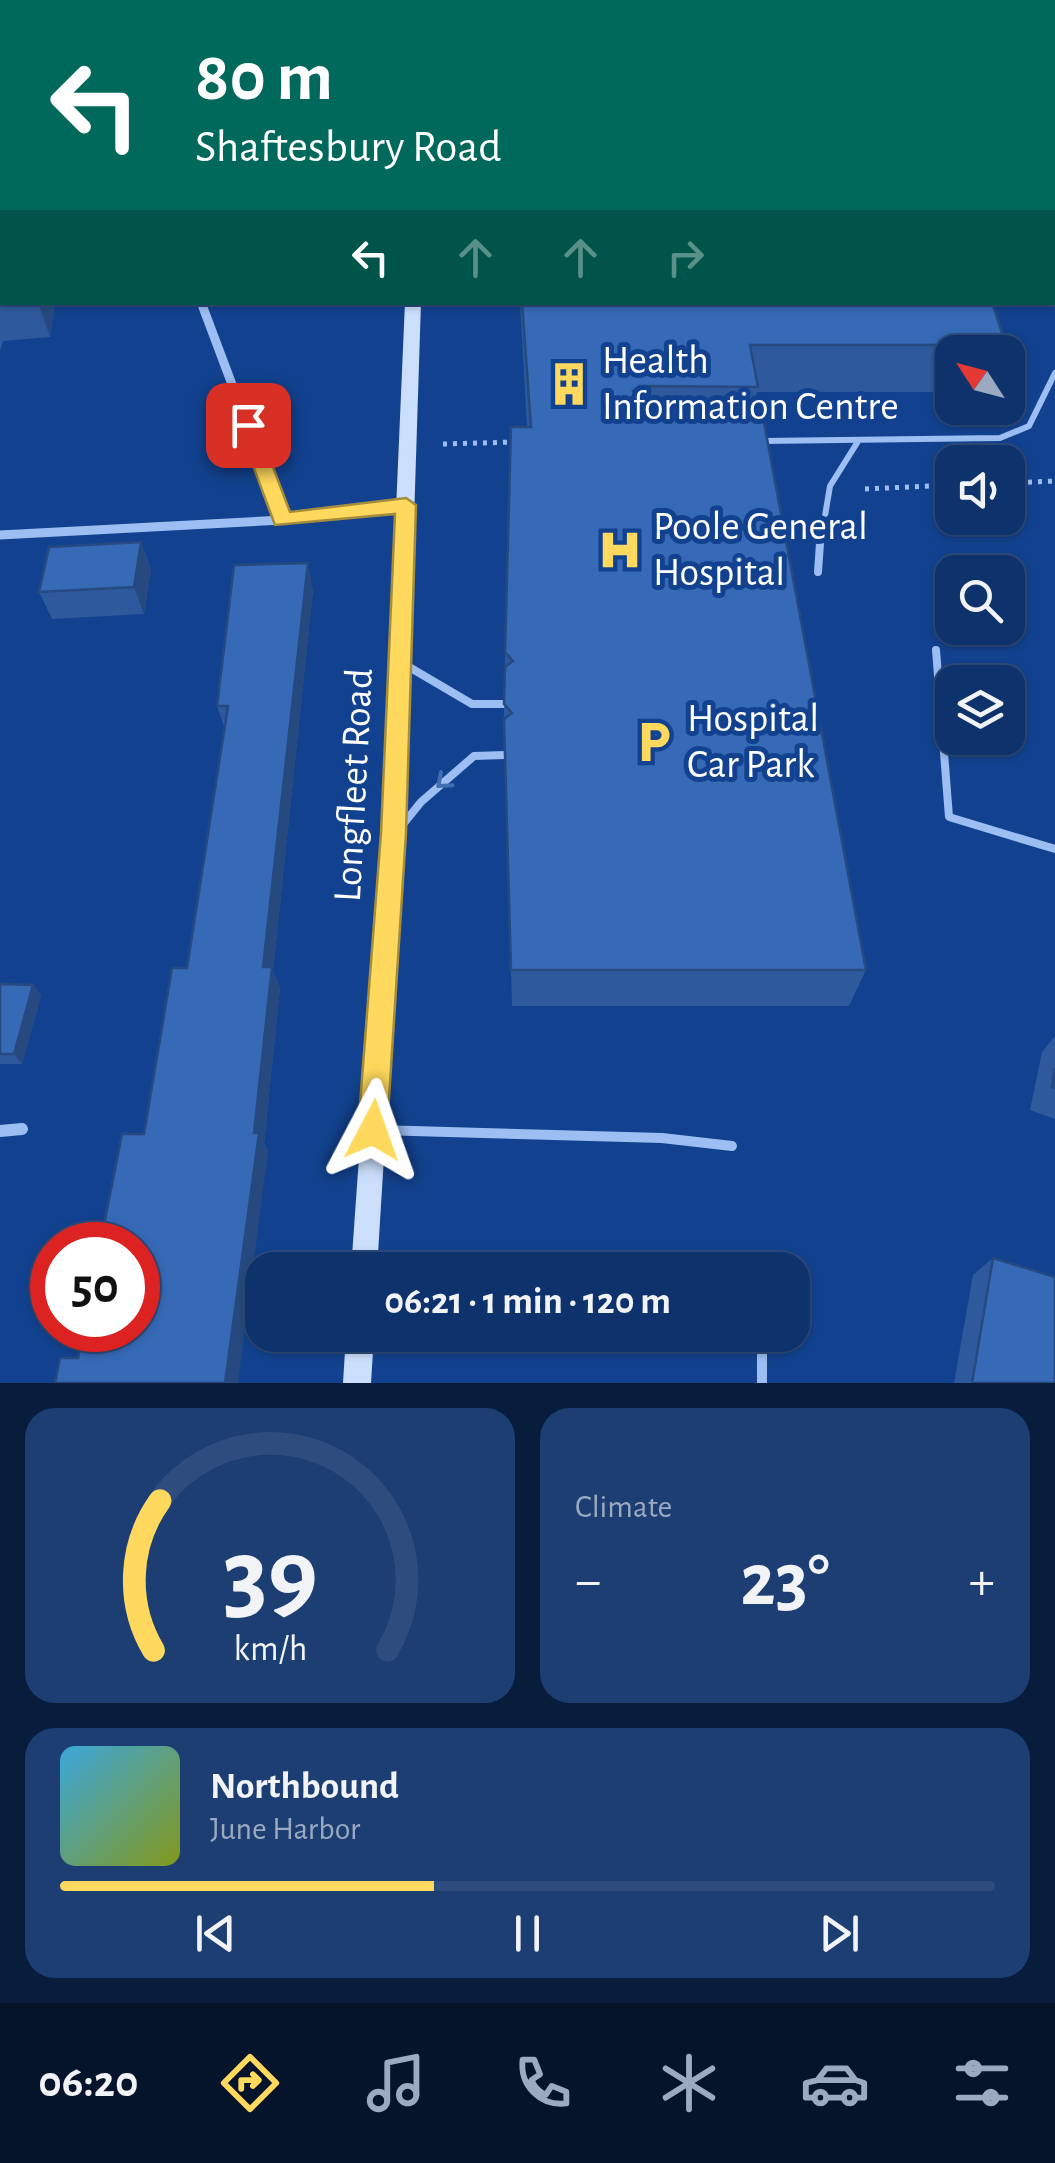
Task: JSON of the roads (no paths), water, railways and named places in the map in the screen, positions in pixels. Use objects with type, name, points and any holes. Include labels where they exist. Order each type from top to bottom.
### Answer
[{"type":"main road","name":"Longfleet Road","points":[[365,1252],[394,833],[413,305]]},
{"type":"main road","points":[[359,1379],[360,1352]]},
{"type":"street","points":[[201,305],[282,520]]},
{"type":"street","points":[[0,535],[282,520],[406,505]]},
{"type":"street","points":[[0,1130],[22,1130]]},
{"type":"lane","points":[[746,441],[857,443],[1000,438],[1030,426],[1055,372]]},
{"type":"lane","points":[[818,572],[829,479],[838,460],[857,443]]},
{"type":"lane","points":[[936,650],[949,817],[1055,849]]},
{"type":"lane","points":[[400,662],[472,704],[506,704]]},
{"type":"lane","points":[[394,833],[420,802],[474,756],[505,755]]},
{"type":"lane","points":[[373,1130],[662,1138],[732,1146]]},
{"type":"lane","points":[[762,1352],[762,1383]]},
{"type":"place","name":"Health Information Centre","points":[[569,384]]},
{"type":"place","name":"Poole General Hospital","points":[[620,550]]},
{"type":"place","name":"Hospital Car Park","points":[[654,742]]}]
